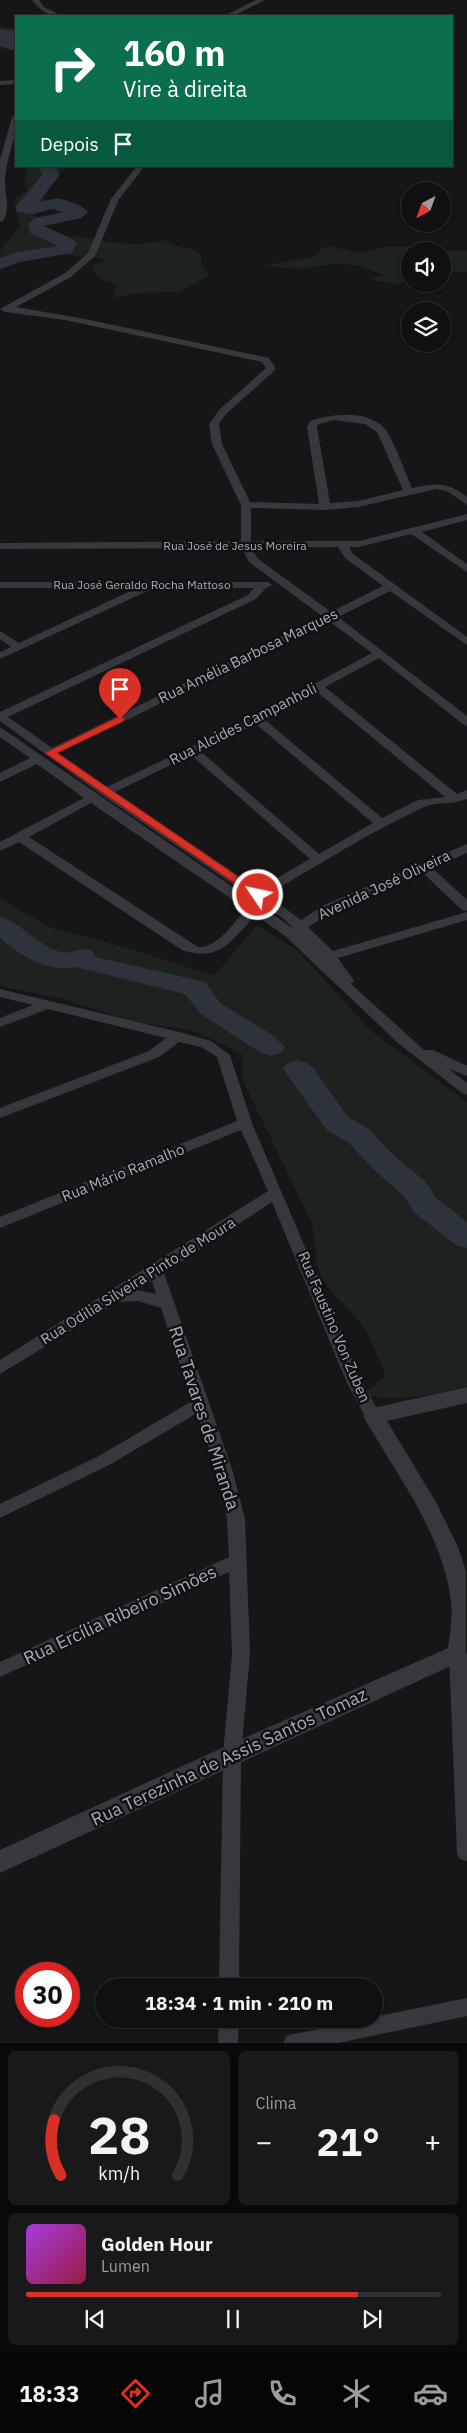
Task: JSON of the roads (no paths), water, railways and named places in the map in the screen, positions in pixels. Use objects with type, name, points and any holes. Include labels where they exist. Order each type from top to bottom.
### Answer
[{"type":"street","points":[[35,0],[42,8],[56,15]]},
{"type":"street","points":[[230,15],[262,0]]},
{"type":"street","points":[[0,83],[15,82]]},
{"type":"street","points":[[0,219],[3,216],[4,207],[1,166],[15,120]]},
{"type":"street","points":[[3,310],[68,275],[92,254],[115,199],[140,167]]},
{"type":"street","points":[[3,310],[50,313],[168,339],[233,350],[266,360],[271,369],[222,412],[214,424],[217,444],[246,505],[246,546],[253,560],[284,585],[380,653],[467,722]]},
{"type":"street","points":[[325,507],[312,427],[313,423],[333,417],[368,421],[381,430],[408,490]]},
{"type":"street","points":[[246,505],[325,507],[358,504],[429,486],[442,487],[467,502]]},
{"type":"street","name":"Rua José de Jesus Moreira","points":[[0,546],[343,545],[375,542],[467,517]]},
{"type":"street","points":[[414,531],[467,569]]},
{"type":"street","points":[[343,545],[344,551],[349,556],[467,642]]},
{"type":"street","name":"Rua José Geraldo Rocha Mattoso","points":[[0,585],[284,585]]},
{"type":"street","points":[[0,656],[154,585]]},
{"type":"street","points":[[262,586],[252,597],[0,716],[50,753],[301,926],[330,956],[356,995]]},
{"type":"street","name":"Rua Amélia Barbosa Marques","points":[[50,753],[392,586]]},
{"type":"street","points":[[0,634],[18,647]]},
{"type":"street","name":"Rua Alcides Campanholi","points":[[106,792],[257,719],[380,653]]},
{"type":"street","points":[[317,686],[461,796]]},
{"type":"street","points":[[257,719],[381,823]]},
{"type":"street","points":[[0,731],[92,798],[289,932],[403,1040],[467,1090]]},
{"type":"street","points":[[192,750],[319,860]]},
{"type":"street","points":[[0,778],[38,760]]},
{"type":"street","points":[[258,895],[381,823],[422,804],[461,796]]},
{"type":"street","points":[[0,847],[92,798]]},
{"type":"street","points":[[19,836],[187,947],[198,951],[206,951],[218,945],[254,908]]},
{"type":"street","name":"Avenida José Oliveira","points":[[301,926],[329,908],[467,848]]},
{"type":"street","points":[[424,867],[467,907]]},
{"type":"street","points":[[330,956],[467,916]]},
{"type":"street","name":"Rua Faustino Von Zuben","points":[[0,994],[178,1036],[206,1044],[223,1055],[237,1092],[245,1123],[355,1383],[430,1512],[452,1566],[461,1597],[458,1653],[467,1853]]},
{"type":"street","points":[[0,1023],[48,1004]]},
{"type":"street","points":[[0,1112],[154,1054],[178,1036]]},
{"type":"street","points":[[403,1040],[467,1072]]},
{"type":"street","name":"Rua Mário Ramalho","points":[[0,1223],[245,1123]]},
{"type":"street","name":"Rua Odilia Silveira Pinto de Moura","points":[[0,1368],[156,1271],[276,1193]]},
{"type":"street","name":"Rua Tavares de Miranda","points":[[156,1271],[225,1472],[234,1510],[239,1560],[241,1654],[232,1754],[229,1978]]},
{"type":"street","points":[[113,1298],[132,1294],[150,1296],[168,1305]]},
{"type":"street","points":[[373,1416],[467,1395]]},
{"type":"street","points":[[0,1512],[105,1460],[201,1403]]},
{"type":"street","name":"Rua Ercília Ribeiro Simões","points":[[0,1670],[239,1560]]},
{"type":"street","name":"Rua Terezinha de Assis Santos Tomaz","points":[[0,1862],[232,1754],[458,1653]]},
{"type":"street","points":[[293,2043],[467,2007]]},
{"type":"street","points":[[228,2043],[229,2028]]},
{"type":"waterway","points":[[0,33],[15,35]]},
{"type":"waterway","points":[[15,35],[5,40],[4,43],[15,47]]},
{"type":"waterway","points":[[0,264],[17,257],[65,249],[68,244],[36,229],[36,224],[80,212],[77,209],[57,206],[58,203],[49,204],[37,209],[23,208],[33,199],[51,175],[50,169],[47,167]]},
{"type":"waterway","points":[[0,925],[40,953],[58,960],[66,961],[82,956],[85,963],[195,988],[211,1009],[271,1047]]},
{"type":"waterway","points":[[297,1069],[304,1075],[317,1097],[337,1123],[359,1136],[382,1161],[415,1189],[425,1205],[467,1238]]}]
